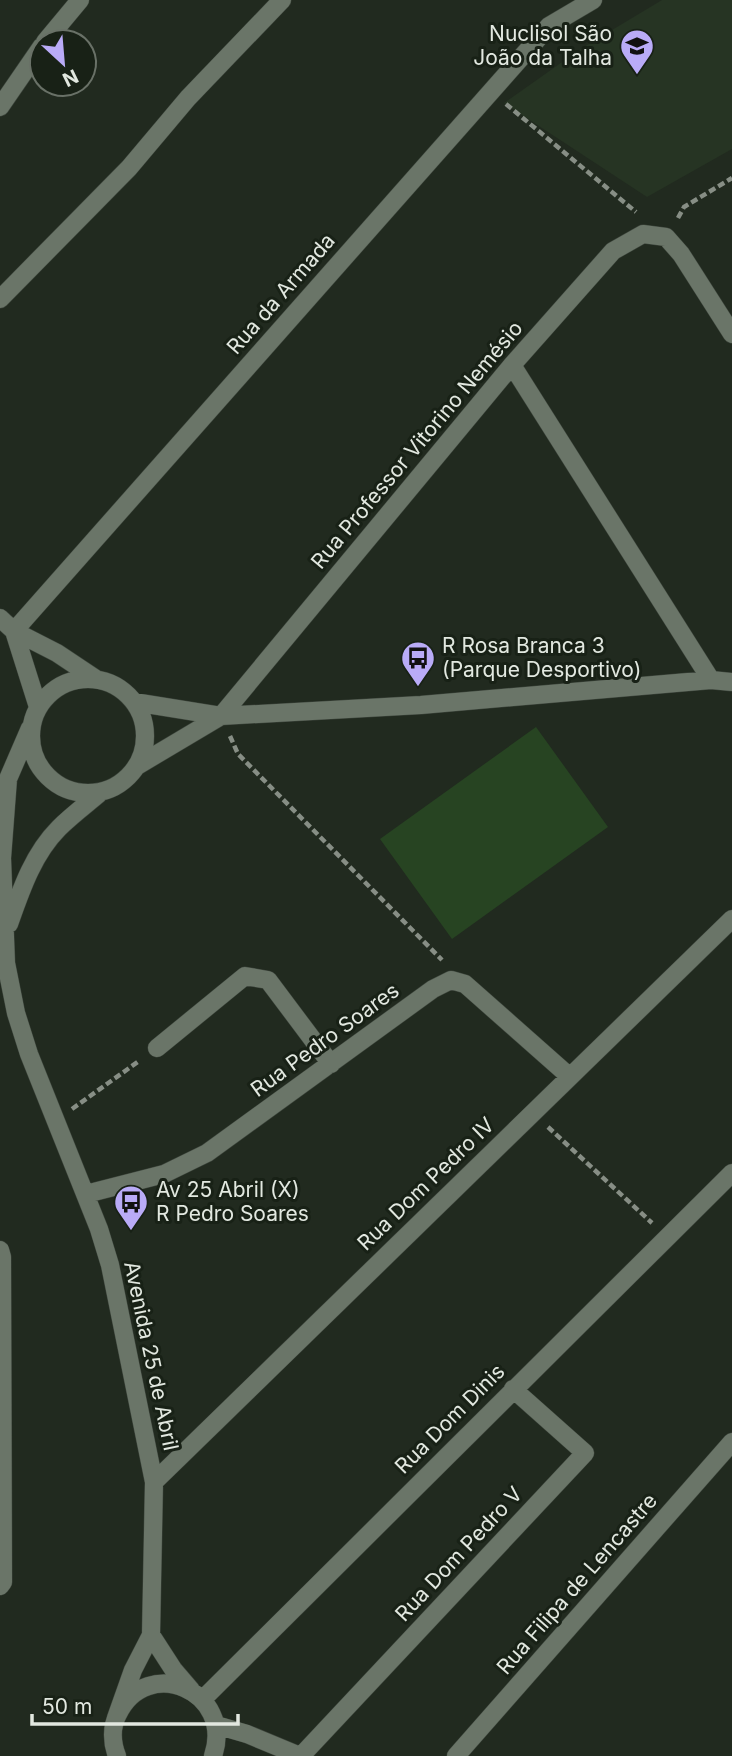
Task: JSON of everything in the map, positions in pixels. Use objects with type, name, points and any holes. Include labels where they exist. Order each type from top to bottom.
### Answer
[{"type":"street","points":[[57,28],[80,0]]},
{"type":"street","points":[[0,299],[128,169],[187,98],[282,0]]},
{"type":"street","name":"Rua da Armada","points":[[14,631],[549,26],[593,0]]},
{"type":"street","points":[[0,107],[28,66]]},
{"type":"street","name":"Rua Professor Vitorino Nemésio","points":[[221,716],[512,365],[613,251],[643,234],[666,237]]},
{"type":"street","points":[[666,237],[681,254],[732,334]]},
{"type":"street","points":[[512,365],[711,680]]},
{"type":"street","points":[[0,618],[14,631],[57,653],[96,679],[124,691],[142,717],[145,734],[137,766]]},
{"type":"street","points":[[14,631],[38,707]]},
{"type":"street","points":[[96,679],[79,679],[63,684],[49,694],[38,707],[30,728],[31,746],[37,764],[49,779],[64,789],[83,793],[101,792],[115,786],[137,766],[221,716]]},
{"type":"street","points":[[134,702],[221,716],[421,705],[711,680],[732,682]]},
{"type":"street","name":"Avenida 25 de Abril","points":[[30,728],[8,779],[2,858],[6,963],[16,1013],[29,1054],[86,1194],[110,1265],[154,1482],[151,1635],[133,1670],[116,1718]]},
{"type":"street","name":"Avenida 25 de Abril","points":[[5,934],[24,880],[39,854],[58,829],[101,792]]},
{"type":"street","name":"Rua Dom Pedro IV","points":[[154,1482],[732,919]]},
{"type":"street","points":[[157,1048],[244,976],[268,980],[331,1064]]},
{"type":"street","name":"Rua Pedro Soares","points":[[86,1194],[164,1174],[207,1153],[433,989],[451,980],[465,984]]},
{"type":"street","points":[[465,984],[569,1076]]},
{"type":"street","name":"Rua Dom Dinis","points":[[197,1695],[732,1173]]},
{"type":"street","points":[[0,1250],[3,1582],[0,1586]]},
{"type":"street","name":"Rua Dom Pedro V","points":[[300,1756],[585,1453],[513,1389]]},
{"type":"street","name":"Rua Filipa de Lencastre","points":[[456,1756],[732,1442]]},
{"type":"street","points":[[151,1635],[173,1669],[211,1711],[218,1740],[214,1755]]},
{"type":"street","points":[[117,1756],[113,1732],[116,1718],[123,1704],[134,1694],[146,1687],[169,1684],[197,1695]]},
{"type":"street","points":[[216,1725],[247,1734],[300,1756]]},
{"type":"path","points":[[490,91],[666,237],[684,207],[732,178]]},
{"type":"path","points":[[221,716],[238,754],[465,984]]},
{"type":"path","points":[[56,1121],[157,1048]]},
{"type":"path","points":[[532,1112],[667,1237]]},
{"type":"shaded area","name":"Nuclisol São João da Talha","points":[[662,0],[732,0],[732,149],[647,197],[504,103],[582,48]]},
{"type":"green space","points":[[536,727],[608,827],[452,939],[380,839]]},
{"type":"place","name":"Nuclisol São João da Talha","points":[[637,76]]},
{"type":"place","name":"R Rosa Branca 3 (Parque Desportivo)","points":[[418,688]]},
{"type":"place","name":"Av 25 Abril (X) R Pedro Soares","points":[[131,1232]]}]
